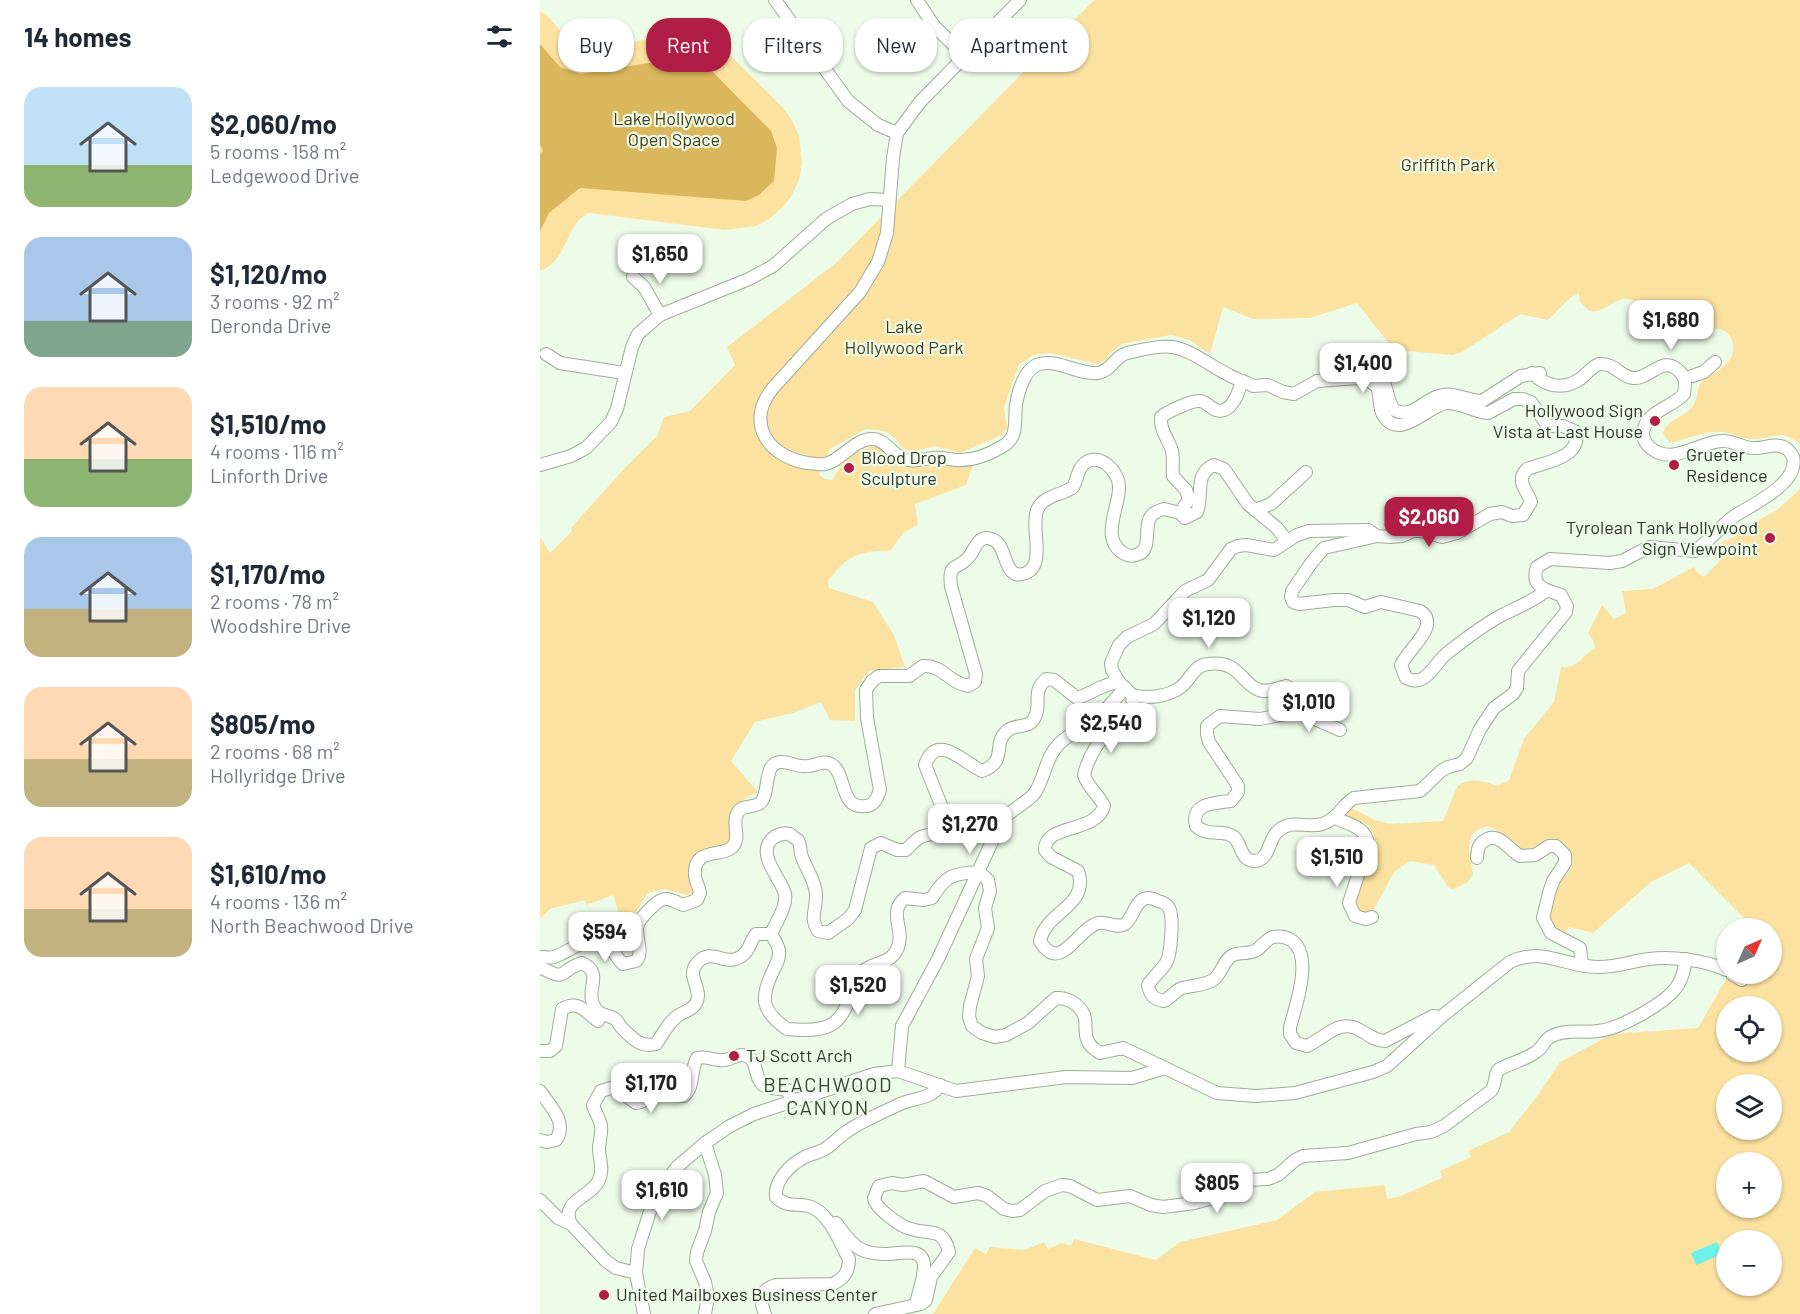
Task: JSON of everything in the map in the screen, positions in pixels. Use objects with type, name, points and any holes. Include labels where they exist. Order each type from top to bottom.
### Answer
[{"type":"street","points":[[775,0],[849,101],[878,125],[897,133]]},
{"type":"street","points":[[918,0],[933,26],[949,41]]},
{"type":"street","points":[[1002,18],[1020,0]]},
{"type":"street","points":[[949,72],[920,102],[897,133],[885,241],[870,277],[854,299],[773,388],[762,408],[764,434],[773,449],[790,459],[816,464],[830,463],[856,445],[872,439],[880,441],[900,457],[912,461],[937,458],[971,459],[1002,447],[1013,436],[1017,400],[1025,377],[1031,368],[1050,363],[1095,373],[1106,370],[1127,353],[1162,347],[1174,347],[1253,386],[1268,385],[1294,394],[1317,381],[1364,378],[1377,387],[1385,417],[1396,424],[1408,423],[1442,404],[1474,403],[1493,409],[1500,408],[1514,399],[1523,399],[1531,402],[1548,426],[1563,426],[1576,432],[1576,446],[1571,453],[1527,469],[1522,474],[1523,487],[1532,502],[1523,515],[1512,516],[1502,512],[1490,514],[1457,533],[1442,537],[1413,531],[1402,536],[1377,536],[1324,548],[1318,553],[1292,591],[1291,597],[1293,602],[1299,604],[1348,600],[1365,607],[1382,602],[1420,611],[1429,620],[1428,627],[1401,665],[1406,678],[1419,681],[1425,678],[1445,655],[1488,623],[1546,591]]},
{"type":"street","points":[[540,465],[571,456],[586,448],[611,422],[624,373],[638,334],[660,315],[749,279],[773,266],[826,219],[852,204],[870,199],[889,200]]},
{"type":"street","points":[[633,277],[644,288],[660,315]]},
{"type":"street","points":[[546,354],[560,363],[624,373]]},
{"type":"street","points":[[1474,403],[1521,376],[1532,374],[1567,379],[1590,360],[1600,356],[1611,357],[1626,368],[1635,371],[1658,360],[1674,360],[1685,366],[1692,376],[1692,397]]},
{"type":"street","points":[[1692,376],[1704,372],[1715,362]]},
{"type":"street","points":[[771,934],[783,907],[785,893],[767,853],[770,840],[777,835],[790,834],[801,846],[801,853],[814,883],[816,897],[812,916],[814,924],[818,931],[828,933],[848,919],[855,910],[871,848],[875,844],[881,843],[897,850],[906,849],[920,837],[937,835],[946,826],[946,820],[925,765],[933,751],[945,749],[982,771],[993,767],[998,760],[1000,741],[1006,731],[1024,727],[1035,717],[1039,685],[1046,679],[1054,680],[1077,698],[1090,694],[1106,684],[1125,688],[1143,698],[1172,692],[1181,687],[1198,667],[1214,664],[1236,669],[1259,690],[1267,691],[1286,686],[1291,689],[1293,694],[1290,708],[1285,714],[1260,719],[1220,716],[1212,720],[1208,726],[1209,742],[1238,786],[1238,792],[1231,801],[1206,804],[1199,808],[1194,819],[1196,826],[1207,833],[1227,833],[1237,840],[1244,856],[1254,861],[1265,856],[1276,832],[1287,825],[1322,824],[1335,818],[1347,802],[1354,798],[1420,791],[1448,766],[1460,764],[1467,758],[1480,729],[1494,708],[1513,694],[1517,688],[1518,671],[1566,612],[1567,606],[1561,595],[1539,587],[1535,580],[1535,572],[1542,562],[1550,559],[1610,563],[1622,561],[1649,547],[1695,550],[1732,518],[1768,498],[1789,480],[1795,466],[1795,461],[1789,451],[1780,446],[1752,448],[1724,441],[1667,455],[1653,450],[1647,445],[1643,435],[1646,425],[1653,415],[1675,403],[1684,394],[1685,379],[1677,369],[1671,366],[1661,366],[1640,378],[1632,378],[1611,365],[1599,364],[1568,386],[1546,384],[1532,374]]},
{"type":"street","points":[[1180,513],[1189,499],[1186,490],[1173,476],[1173,458],[1161,427],[1161,417],[1167,412],[1196,401],[1204,402],[1216,410],[1225,410],[1229,408],[1245,381]]},
{"type":"street","points":[[540,957],[558,956],[575,945],[600,942],[608,945],[615,957],[623,964],[636,961],[640,953],[637,932],[639,922],[660,899],[667,897],[683,904],[697,900],[700,892],[695,875],[697,864],[705,855],[730,850],[735,845],[737,814],[745,806],[762,802],[770,770],[777,762],[802,767],[824,762],[831,764],[839,772],[841,786],[847,797],[854,804],[863,807],[871,805],[877,799],[880,790],[867,718],[866,690],[879,676],[909,676],[923,666],[937,667],[958,685],[968,686],[975,681],[976,674],[951,586],[952,569],[968,558],[978,542],[985,538],[993,539],[998,543],[1007,566],[1014,572],[1020,574],[1032,569],[1036,563],[1035,523],[1038,508],[1045,500],[1073,487],[1081,466],[1087,461],[1095,460],[1104,463],[1118,478],[1119,487],[1112,535],[1120,551],[1127,555],[1142,552],[1146,545],[1149,519],[1152,514],[1164,509],[1180,513],[1185,518],[1197,512],[1201,498],[1200,480],[1203,472],[1214,465],[1224,469],[1248,504],[1277,528],[1287,541]]},
{"type":"street","points":[[1255,510],[1271,504],[1306,471]]},
{"type":"street","points":[[1377,536],[1368,530],[1309,531],[1297,535],[1274,550],[1263,550],[1246,545],[1230,549],[1208,580],[1185,591],[1154,624],[1127,637],[1119,645],[1111,663],[1112,670],[1125,688],[1133,707],[1128,717],[1118,722],[1109,732],[1086,765],[1084,775],[1086,782],[1101,800],[1104,806],[1103,811],[1090,823],[1050,836],[1045,844],[1045,850],[1051,857],[1078,871],[1081,889],[1044,929],[1040,940],[1049,952],[1065,951],[1088,928],[1103,923],[1120,926],[1126,923],[1144,898],[1154,899],[1169,908],[1172,918],[1166,963],[1148,985],[1152,997],[1156,1000],[1164,1001],[1178,990],[1198,987],[1213,981],[1233,955],[1255,951],[1275,936],[1293,941],[1298,947],[1303,964],[1290,1027],[1290,1034],[1296,1043],[1307,1046],[1324,1038],[1339,1027],[1346,1026],[1353,1026],[1377,1041],[1385,1041],[1433,1016],[1441,1017]]},
{"type":"street","points":[[898,1071],[902,1026],[938,959],[1002,820],[1032,796],[1040,784],[1051,753],[1060,743],[1094,720],[1125,688]]},
{"type":"street","points":[[1290,708],[1340,730]]},
{"type":"street","points":[[1335,818],[1362,830],[1367,837],[1368,844],[1349,903],[1355,916],[1366,919],[1372,917]]},
{"type":"street","points":[[1477,858],[1478,847],[1492,837],[1498,838],[1520,856],[1535,855],[1549,846],[1561,849],[1565,855],[1565,863],[1553,881],[1543,918],[1551,933],[1580,948],[1582,965]]},
{"type":"street","points":[[771,934],[780,952],[778,961],[764,988],[764,1001],[769,1014],[787,1029],[826,1028],[840,1019],[861,973],[866,968],[888,961],[895,954],[899,946],[900,930],[896,912],[899,904],[905,898],[924,900],[932,898],[942,882],[951,876],[979,872],[988,880],[990,891],[985,908],[988,928],[976,959],[978,976],[969,1006],[972,1026],[982,1033],[995,1037],[1006,1035],[1028,1023],[1056,998],[1062,998],[1078,1006],[1084,1015],[1086,1033],[1092,1048],[1100,1053],[1123,1048],[1217,1093],[1256,1096],[1295,1093],[1372,1072],[1387,1065],[1441,1017],[1510,962],[1522,956],[1537,955],[1599,968],[1653,958],[1686,959],[1716,967]]},
{"type":"street","points":[[540,967],[552,975],[560,975],[582,963],[590,966],[594,975],[591,996],[597,1011],[605,1017],[615,1019],[641,1045],[648,1046],[656,1044],[669,1023],[678,1015],[690,1010],[698,999],[698,989],[692,970],[698,962],[706,956],[728,961],[738,959],[747,952],[756,934],[771,934]]},
{"type":"street","points":[[875,1314],[921,1304],[926,1300],[931,1277],[949,1252],[943,1237],[935,1233],[910,1229],[879,1209],[874,1198],[879,1186],[924,1181],[954,1197],[978,1193],[987,1196],[1004,1209],[1012,1211],[1020,1210],[1045,1191],[1062,1185],[1070,1186],[1096,1200],[1130,1196],[1151,1205],[1163,1207],[1219,1198],[1247,1180],[1268,1179],[1278,1175],[1295,1160],[1304,1156],[1348,1153],[1431,1132],[1444,1126],[1491,1091],[1496,1083],[1495,1076],[1498,1070],[1538,1052],[1547,1038],[1552,1035],[1600,1031],[1624,1022],[1666,998],[1676,989],[1683,975],[1686,959]]},
{"type":"street","points":[[540,1051],[550,1051],[556,1046],[562,1009],[568,1005],[576,1004],[585,1009],[602,1024],[612,1027],[619,1025]]},
{"type":"street","points":[[570,1224],[567,1217],[569,1207],[577,1199],[588,1194],[599,1181],[601,1174],[599,1150],[601,1125],[593,1104],[601,1091],[614,1087],[636,1103],[654,1093],[684,1096],[692,1086],[692,1070],[697,1058],[704,1056],[727,1060],[737,1055],[744,1055],[754,1063],[758,1079],[762,1084],[787,1090],[792,1100]]},
{"type":"street","points":[[648,1312],[636,1273],[638,1249],[652,1205],[663,1185],[677,1167],[705,1143],[753,1114],[874,1074],[898,1071],[956,1091],[966,1091],[1066,1077],[1132,1078],[1166,1068]]},
{"type":"street","points":[[915,1305],[924,1268],[923,1258],[919,1254],[910,1251],[885,1254],[858,1247],[828,1215],[811,1207],[789,1206],[782,1202],[776,1197],[776,1184],[801,1159],[823,1150],[866,1120],[905,1102],[936,1092],[940,1085]]},
{"type":"street","points":[[540,1091],[562,1127],[556,1140],[551,1142],[540,1140]]},
{"type":"street","points":[[705,1143],[715,1175],[717,1193],[709,1212],[696,1261],[706,1289],[705,1314]]},
{"type":"street","points":[[540,1200],[558,1218],[570,1224],[606,1261],[616,1268],[636,1273]]},
{"type":"street","points":[[765,1314],[760,1304],[761,1297],[769,1287],[776,1284],[800,1283],[826,1285],[841,1280],[847,1274],[849,1259],[824,1215]]},
{"type":"green space","name":"Griffith Park","points":[[1094,0],[1800,0],[1800,444],[1782,435],[1752,439],[1720,432],[1669,442],[1663,433],[1665,428],[1689,411],[1695,401],[1700,383],[1722,367],[1731,357],[1733,344],[1730,336],[1726,331],[1720,329],[1687,335],[1669,332],[1663,329],[1634,300],[1622,299],[1600,310],[1589,311],[1580,302],[1579,293],[1570,298],[1548,320],[1520,314],[1462,352],[1453,355],[1394,350],[1357,303],[1310,318],[1253,319],[1223,307],[1210,354],[1189,340],[1171,335],[1122,344],[1111,352],[1106,360],[1098,364],[1050,353],[1033,355],[1019,365],[1016,372],[1004,408],[1007,427],[1002,435],[960,453],[935,446],[912,452],[901,447],[896,439],[884,431],[866,429],[830,449],[819,474],[825,479],[832,480],[846,457],[872,446],[882,448],[902,465],[917,467],[973,465],[966,485],[915,504],[918,525],[904,532],[890,551],[858,555],[841,566],[828,580],[829,588],[873,602],[894,635],[905,667],[869,671],[855,690],[855,721],[830,720],[821,702],[793,713],[755,722],[731,761],[758,792],[744,799],[731,811],[733,837],[729,847],[705,851],[694,893],[687,895],[664,889],[648,893],[634,915],[632,952],[613,895],[586,905],[585,900],[550,909],[540,919],[540,537],[550,553],[572,531],[571,528],[623,470],[657,436],[664,417],[690,411],[735,365],[727,347],[836,263],[1023,72],[1089,72],[1089,18],[1076,18]]},
{"type":"green space","name":"Lake Hollywood Open Space","points":[[540,11],[558,28],[558,72],[634,72],[634,41],[646,39],[646,72],[731,72],[731,56],[743,68],[743,72],[747,72],[784,109],[793,122],[799,136],[802,163],[799,180],[783,207],[769,219],[756,226],[725,230],[589,213],[575,225],[557,259],[540,271]]},
{"type":"green space","name":"Lake Hollywood Open Space","points":[[540,44],[558,65],[558,72],[581,74],[634,72],[634,65],[646,63],[646,72],[713,72],[771,131],[777,148],[774,181],[759,195],[746,201],[580,188],[549,213],[540,231],[540,154],[543,151],[540,145]]},
{"type":"green space","points":[[1800,489],[1800,1314],[933,1314],[975,1248],[986,1254],[990,1247],[1025,1250],[1044,1242],[1048,1249],[1061,1243],[1071,1246],[1074,1239],[1156,1260],[1180,1242],[1277,1220],[1315,1192],[1385,1185],[1387,1199],[1398,1197],[1442,1178],[1440,1171],[1471,1157],[1468,1151],[1509,1132],[1560,1062],[1612,1034],[1698,1028],[1716,997],[1716,1062],[1782,1062],[1782,996],[1716,996],[1723,984],[1782,984],[1782,918],[1744,918],[1689,863],[1651,882],[1593,933],[1569,927],[1564,935],[1549,924],[1549,919],[1554,893],[1571,869],[1571,853],[1564,845],[1554,841],[1541,844],[1529,852],[1520,850],[1497,831],[1486,827],[1479,829],[1471,836],[1469,849],[1473,875],[1467,883],[1453,889],[1448,887],[1434,865],[1410,861],[1394,872],[1373,911],[1369,914],[1361,912],[1356,901],[1356,893],[1374,835],[1368,825],[1345,815],[1349,807],[1389,824],[1443,821],[1457,787],[1461,784],[1477,781],[1498,786],[1509,780],[1524,739],[1554,702],[1561,667],[1576,664],[1595,648],[1588,633],[1602,605],[1614,619],[1626,613],[1622,591],[1653,589],[1694,567],[1704,577],[1720,561],[1713,556],[1717,544],[1734,537],[1749,525],[1777,510]]},
{"type":"water","points":[[1716,1242],[1716,1257],[1696,1265],[1691,1253]]},
{"type":"place","name":"Hollywood Sign Vista at Last House","points":[[1655,421]]},
{"type":"place","name":"Grueter Residence","points":[[1674,465]]},
{"type":"place","name":"Blood Drop Sculpture","points":[[849,468]]},
{"type":"place","name":"Tyrolean Tank Hollywood Sign Viewpoint","points":[[1770,538]]},
{"type":"place","name":"TJ Scott Arch","points":[[734,1056]]},
{"type":"place","name":"United Mailboxes Business Center","points":[[604,1295]]},
{"type":"district","name":"BEACHWOOD CANYON","points":[[828,1096]]},
{"type":"park label","name":"Lake Hollywood Park","points":[[904,337]]}]
